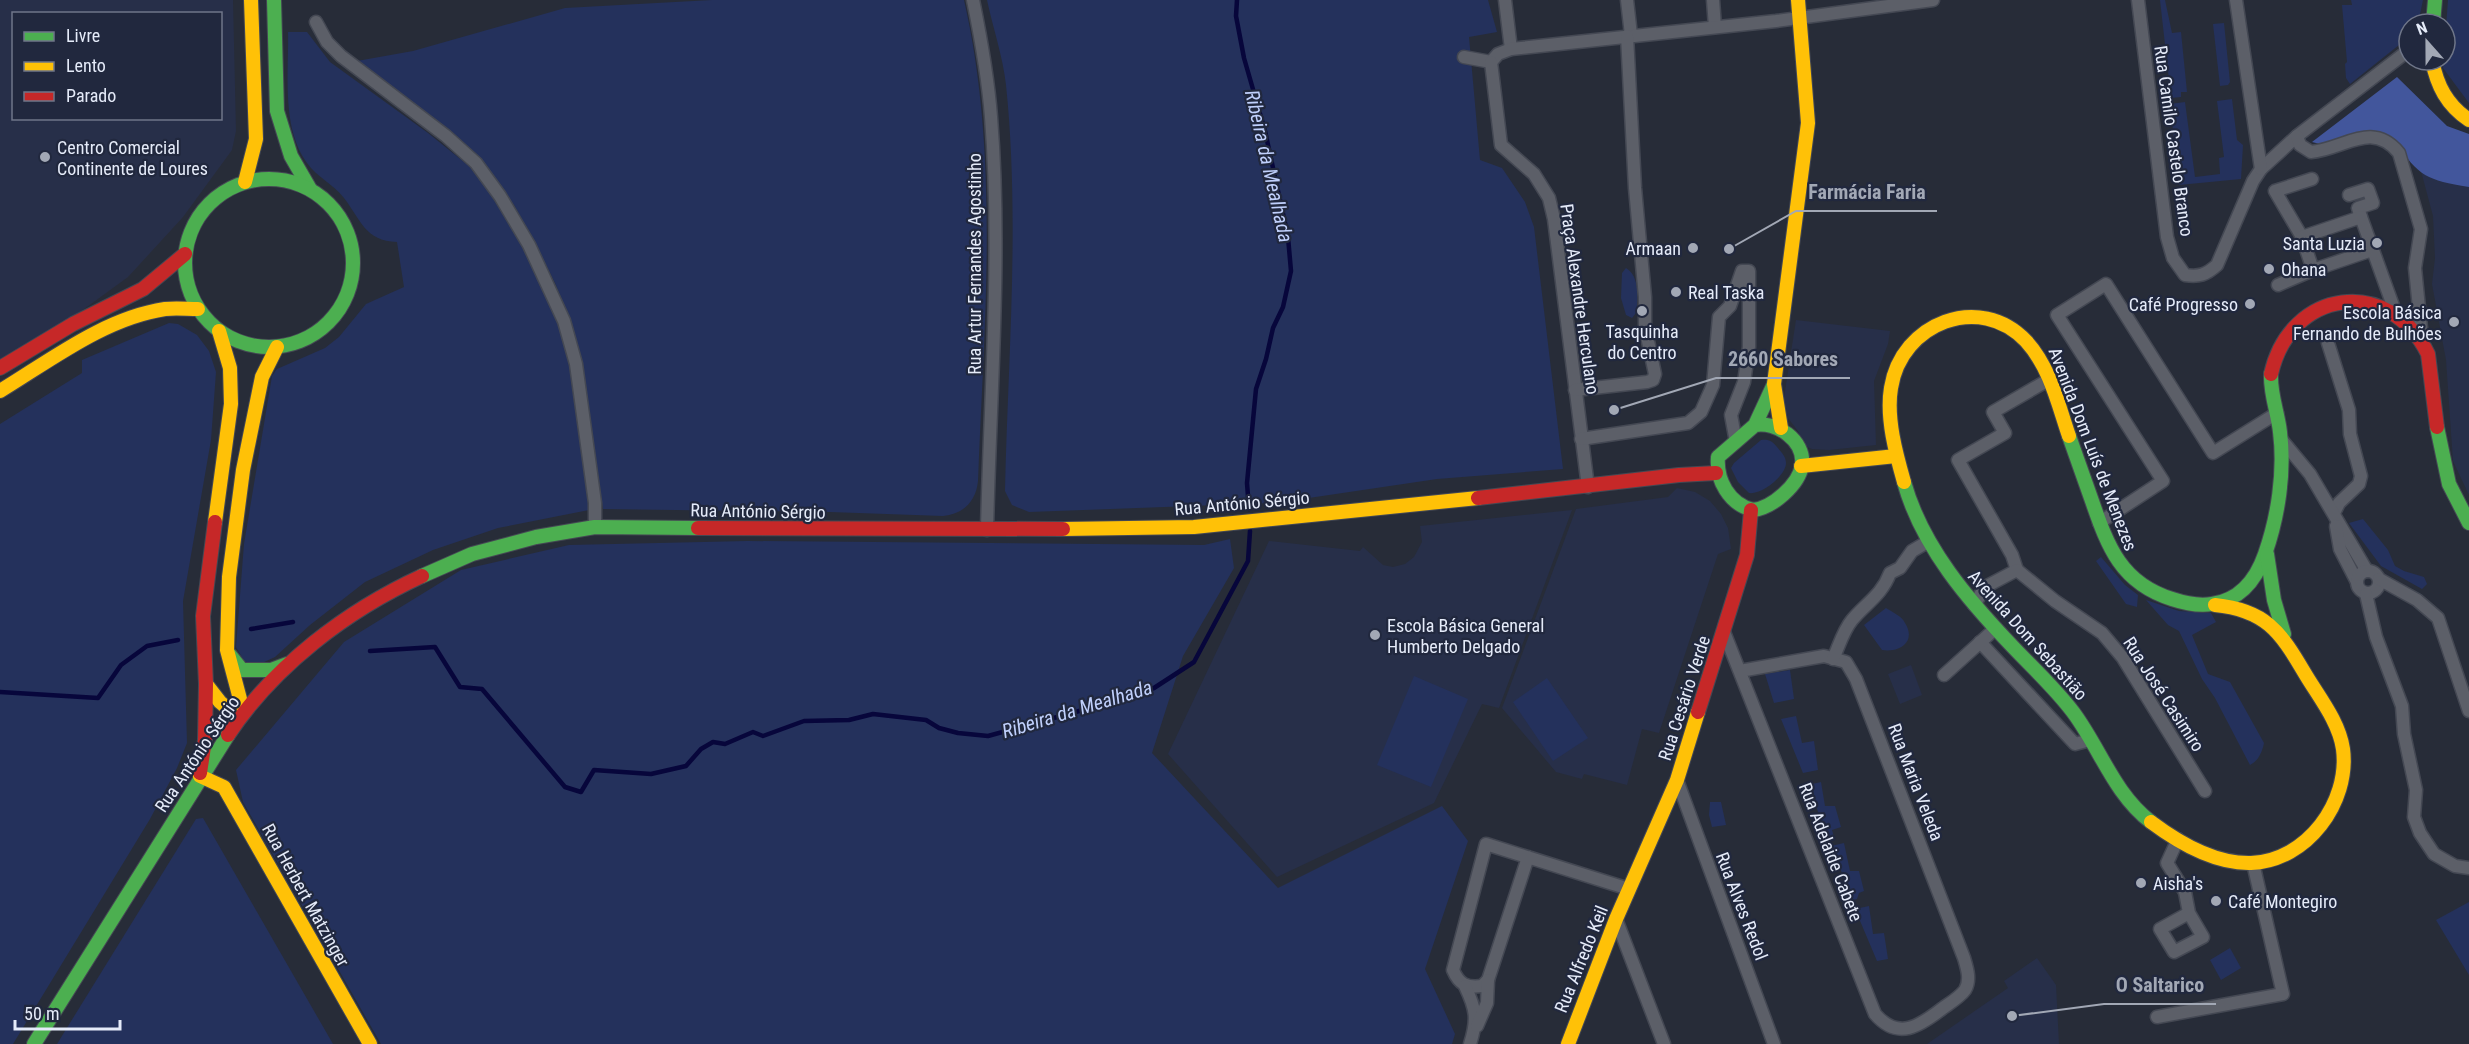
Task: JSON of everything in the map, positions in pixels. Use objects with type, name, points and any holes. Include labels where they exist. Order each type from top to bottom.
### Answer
[{"type":"street","points":[[245,182],[256,139],[251,0]]},
{"type":"street","points":[[274,0],[277,111],[291,156],[310,189]]},
{"type":"street","name":"Rua Artur Fernandes Agostinho","points":[[974,0],[984,54],[991,115],[996,209],[987,530]]},
{"type":"street","points":[[1505,0],[1511,49]]},
{"type":"street","points":[[1508,16],[1516,0]]},
{"type":"street","points":[[1575,390],[1647,382],[1653,380],[1655,374],[1645,327],[1627,0]]},
{"type":"street","points":[[1713,0],[1715,27]]},
{"type":"street","points":[[1780,428],[1774,384],[1808,123],[1798,0]]},
{"type":"street","points":[[1464,57],[1491,62],[1498,54],[1511,49],[1933,0]]},
{"type":"street","name":"Rua Camilo Castelo Branco","points":[[2138,0],[2167,237],[2173,258],[2185,275],[2198,277],[2217,265],[2253,181],[2261,169],[2297,136],[2397,59]]},
{"type":"street","points":[[2236,0],[2261,169]]},
{"type":"street","points":[[316,22],[327,42],[341,57],[446,136],[476,163],[500,196],[529,244],[564,321],[576,364],[595,503],[595,527]]},
{"type":"street","name":"Praça Alexandre Herculano","points":[[1491,62],[1502,145],[1511,156],[1534,174],[1549,198],[1554,219],[1588,487]]},
{"type":"street","points":[[2436,72],[2442,93],[2450,106],[2469,120]]},
{"type":"street","points":[[2297,136],[2301,145],[2311,152],[2365,136],[2381,138],[2391,144],[2398,153],[2421,228],[2415,268],[2422,338],[2428,354],[2432,377],[2443,465],[2453,495],[2469,523]]},
{"type":"street","points":[[267,178],[289,181],[310,189],[326,200],[339,215],[348,232],[353,251],[353,271],[346,299],[329,322],[305,339],[277,346],[247,344],[219,331],[198,309],[185,282],[185,254],[194,224],[204,209],[223,193],[245,182],[267,178]]},
{"type":"street","points":[[2312,179],[2275,191],[2302,237],[2313,270]]},
{"type":"street","points":[[2349,195],[2368,189],[2373,203],[2358,208],[2396,314]]},
{"type":"street","points":[[2302,237],[2361,218]]},
{"type":"street","points":[[2278,285],[2313,270],[2372,250]]},
{"type":"street","points":[[0,368],[73,324],[143,289],[185,254]]},
{"type":"street","points":[[1581,439],[1688,423],[1701,412],[1713,386],[1719,317],[1730,306],[1742,271],[1749,271],[1749,347],[1744,382],[1731,415],[1736,442]]},
{"type":"street","points":[[2100,523],[2163,481],[2057,315],[2106,284],[2213,453],[2277,413]]},
{"type":"street","name":"Avenida Dom Luís de Menezes","points":[[1896,456],[1890,403],[1896,367],[1914,340],[1930,328],[1948,320],[1967,317],[1989,318],[2008,325],[2022,334],[2035,348],[2050,379],[2100,523],[2115,558],[2124,571],[2137,583],[2162,597],[2190,603],[2215,604],[2246,590],[2257,575],[2267,553],[2280,486],[2281,438],[2271,392],[2271,374],[2282,342],[2305,316],[2321,306],[2340,302],[2377,305],[2396,314],[2411,325],[2422,338]]},
{"type":"street","points":[[0,391],[87,340],[140,315],[167,309],[198,309]]},
{"type":"street","points":[[200,776],[205,740],[206,684],[203,616],[231,405],[230,368],[219,331]]},
{"type":"street","points":[[2328,343],[2349,410],[2350,434],[2361,476],[2359,484],[2339,503],[2334,513],[2340,549],[2356,580],[2357,588],[2366,594],[2376,638],[2402,706],[2406,742],[2416,790],[2414,816],[2420,833],[2426,846],[2441,860],[2455,866],[2469,868]]},
{"type":"street","points":[[239,718],[240,699],[226,650],[229,577],[243,470],[262,377],[277,346]]},
{"type":"street","points":[[1974,605],[1985,587],[2017,570],[2012,555],[1958,460],[2005,433],[1993,412],[2050,379]]},
{"type":"street","points":[[1755,424],[1768,423],[1780,428],[1791,439],[1800,454],[1801,466],[1789,488],[1764,509],[1751,510],[1732,499],[1722,486],[1716,473],[1718,457],[1755,424],[1774,384]]},
{"type":"street","points":[[2281,438],[2310,474],[2367,571]]},
{"type":"street","points":[[1801,466],[1896,456]]},
{"type":"street","name":"Avenida Dom Sebastião","points":[[1896,456],[1911,504],[1929,541],[1950,575],[1974,605],[2060,696],[2079,720],[2130,803],[2147,819],[2178,839],[2195,849],[2228,862],[2253,863],[2293,850],[2316,832],[2332,810],[2341,789],[2344,766],[2340,737],[2334,722],[2285,637]]},
{"type":"street","name":"Rua António Sérgio","points":[[34,1044],[200,776],[239,718],[287,664],[344,621],[403,585],[472,554],[536,537],[595,527],[987,530],[1194,527],[1588,487],[1679,475],[1716,473]]},
{"type":"street","name":"Rua Cesário Verde","points":[[1629,889],[1677,780],[1747,555],[1751,510]]},
{"type":"street","points":[[1740,671],[1824,656],[1833,659],[1849,624],[1876,597],[1890,573],[1900,568],[1912,550],[1929,541]]},
{"type":"street","points":[[2267,553],[2274,600],[2285,637]]},
{"type":"street","name":"Rua José Casimiro","points":[[2017,570],[2055,601],[2102,633],[2123,658],[2205,791]]},
{"type":"street","points":[[2356,580],[2360,573],[2367,571],[2374,573],[2379,579],[2417,600],[2438,618],[2469,711]]},
{"type":"street","points":[[2366,594],[2376,590],[2379,579]]},
{"type":"street","points":[[2215,604],[2232,605],[2250,610],[2273,624],[2285,637]]},
{"type":"street","points":[[1944,675],[1996,628]]},
{"type":"street","name":"Rua Adelaide Cabete","points":[[1724,632],[1875,1014],[1882,1023],[1895,1029],[1908,1029],[1919,1026],[1941,1010]]},
{"type":"street","points":[[1980,642],[2075,744],[2090,740]]},
{"type":"street","points":[[226,650],[242,670],[272,670],[287,664]]},
{"type":"street","name":"Rua Maria Veleda","points":[[1833,659],[1846,662],[1856,679],[1964,958],[1969,976],[1965,989],[1941,1010]]},
{"type":"street","points":[[206,684],[220,702],[239,718]]},
{"type":"street","name":"Rua Herbert Matzinger","points":[[200,776],[224,787],[370,1044]]},
{"type":"street","name":"Rua Alves Redol","points":[[1677,780],[1774,1044]]},
{"type":"street","points":[[2178,839],[2167,863],[2185,892],[2189,913]]},
{"type":"street","points":[[1472,1038],[1476,1020],[1475,1011],[1465,986],[1458,981],[1453,970],[1486,844],[1629,889]]},
{"type":"street","points":[[1472,1038],[1487,1004],[1488,980],[1528,857]]},
{"type":"street","points":[[2157,1017],[2283,994],[2253,863]]},
{"type":"street","name":"Rua Alfredo Keil","points":[[1568,1044],[1629,889]]},
{"type":"street","points":[[1616,919],[1664,1044]]},
{"type":"street","points":[[1465,986],[1482,986],[1488,980]]},
{"type":"shaded area","points":[[0,0],[233,0],[236,131],[232,150],[183,217],[128,277],[36,344],[0,362]]},
{"type":"shaded area","points":[[712,0],[964,0],[975,59],[982,119],[987,240],[978,481],[972,500],[957,512],[943,516],[603,509],[581,358],[571,322],[555,283],[514,205],[474,153],[451,132],[357,61],[413,51],[565,8]]},
{"type":"shaded area","points":[[987,0],[1488,0],[1497,32],[1469,37],[1480,160],[1502,168],[1525,202],[1534,227],[1563,469],[1437,479],[1275,503],[1029,512],[1012,505],[1005,491],[1013,237],[1010,136],[1005,74]]},
{"type":"shaded area","points":[[2160,0],[2165,0],[2172,33],[2181,32],[2187,92],[2181,92],[2181,97],[2171,98]]},
{"type":"shaded area","points":[[2351,0],[2423,0],[2420,12],[2397,12],[2397,47],[2350,84],[2346,78],[2345,64],[2347,62],[2342,5],[2352,5]]},
{"type":"shaded area","points":[[2448,0],[2469,0],[2469,103],[2446,72],[2457,72],[2457,12],[2447,12]]},
{"type":"shaded area","points":[[2224,23],[2230,82],[2228,85],[2220,86],[2213,24]]},
{"type":"shaded area","points":[[288,32],[307,32],[330,62],[428,133],[469,166],[489,192],[527,253],[549,297],[566,343],[589,510],[498,528],[433,550],[365,582],[310,625],[275,657],[262,663],[252,664],[244,661],[236,647],[244,544],[272,376],[277,369],[325,348],[339,337],[366,304],[404,287],[397,242],[378,238],[365,228],[340,193],[311,168],[299,149],[293,133],[288,100]]},
{"type":"shaded area","points":[[2397,77],[2447,126],[2469,134],[2469,187],[2443,182],[2425,175],[2418,170],[2395,141],[2328,146],[2312,142]]},
{"type":"shaded area","points":[[2232,99],[2237,140],[2243,145],[2241,179],[2179,185],[2170,104],[2185,102],[2195,177],[2220,174],[2219,158],[2224,157],[2217,101]]},
{"type":"shaded area","name":"Escola Básica Fernando de Bulhões","points":[[2421,171],[2469,175],[2469,495],[2453,461],[2446,360],[2432,284],[2435,258],[2433,216]]},
{"type":"shaded area","points":[[1626,268],[1634,277],[1637,289],[1636,313],[1632,318],[1626,315],[1621,298],[1622,273]]},
{"type":"shaded area","points":[[1796,320],[1890,331],[1888,344],[1874,381],[1876,445],[1829,450],[1812,449],[1803,445],[1798,431],[1788,418],[1784,398]]},
{"type":"shaded area","points":[[169,323],[178,324],[197,335],[209,351],[216,372],[211,440],[183,601],[187,743],[177,768],[150,819],[13,1044],[0,1044],[0,424],[82,373],[82,360]]},
{"type":"shaded area","points":[[1761,440],[1774,443],[1785,458],[1785,468],[1772,484],[1760,491],[1749,493],[1738,482],[1731,468]]},
{"type":"shaded area","points":[[1677,488],[1695,492],[1710,501],[1721,514],[1728,528],[1731,549],[1718,554],[1659,733],[1642,729],[1627,785],[1584,774],[1582,779],[1556,772],[1502,708],[1576,509],[1668,497]]},
{"type":"shaded area","name":"Escola Básica General Humberto Delgado","points":[[1572,510],[1499,708],[1482,704],[1434,803],[1277,877],[1168,754],[1269,541],[1360,551],[1363,547],[1383,565],[1393,567],[1405,564],[1414,557],[1422,542],[1420,526]]},
{"type":"shaded area","points":[[2363,519],[2388,550],[2395,566],[2424,577],[2427,584],[2422,589],[2381,566],[2349,523]]},
{"type":"shaded area","points":[[1230,539],[1234,568],[1183,656],[1152,753],[1278,888],[1442,806],[1468,841],[1425,969],[1455,1034],[1452,1044],[381,1044],[243,802],[236,770],[344,642],[461,570],[569,545],[748,541],[1204,545]]},
{"type":"shaded area","points":[[2101,557],[2125,585],[2138,595],[2137,607],[2126,604],[2096,561]]},
{"type":"shaded area","points":[[2146,600],[2179,611],[2211,613],[2216,622],[2192,635],[2208,674],[2230,682],[2264,743],[2259,756],[2250,765],[2215,698],[2202,679],[2179,631],[2168,625]]},
{"type":"shaded area","points":[[1886,608],[1902,618],[1908,630],[1907,641],[1894,650],[1882,650],[1864,625]]},
{"type":"shaded area","points":[[1911,665],[1922,695],[1900,704],[1888,674]]},
{"type":"shaded area","points":[[1790,670],[1794,699],[1774,703],[1765,674]]},
{"type":"shaded area","points":[[1414,676],[1468,699],[1431,787],[1377,765]]},
{"type":"shaded area","points":[[1547,678],[1588,738],[1553,761],[1513,702]]},
{"type":"shaded area","points":[[1796,716],[1802,743],[1814,741],[1818,770],[1803,773],[1781,719]]},
{"type":"shaded area","points":[[1821,782],[1825,806],[1835,806],[1841,827],[1832,830],[1835,840],[1829,841],[1808,785]]},
{"type":"shaded area","points":[[1710,802],[1721,802],[1726,825],[1712,827],[1709,815]]},
{"type":"shaded area","points":[[203,818],[333,1044],[57,1044],[196,819]]},
{"type":"shaded area","points":[[1844,843],[1850,871],[1859,871],[1864,891],[1853,900],[1831,846]]},
{"type":"shaded area","points":[[2469,902],[2469,975],[2436,920]]},
{"type":"shaded area","points":[[1869,906],[1873,934],[1884,933],[1888,959],[1877,961],[1855,909]]},
{"type":"shaded area","points":[[2230,948],[2241,968],[2221,980],[2210,960]]},
{"type":"shaded area","points":[[2037,958],[2056,985],[2059,1044],[1927,1044],[2008,988],[2004,981]]},
{"type":"waterway","name":"Ribeira da Mealhada","points":[[1237,0],[1236,16],[1244,58],[1265,131],[1288,237],[1291,271],[1283,307],[1273,328],[1256,389],[1247,483],[1249,509]]},
{"type":"waterway","name":"Ribeira da Mealhada","points":[[370,651],[435,647],[460,687],[482,689],[565,787],[581,792],[594,770],[651,774],[686,766],[701,749],[713,742],[725,744],[753,732],[763,736],[804,721],[849,720],[873,714],[926,720],[939,728],[958,733],[988,736],[1154,688],[1194,662],[1248,561],[1250,531]]},
{"type":"waterway","name":"Ribeira da Mealhada","points":[[251,629],[293,622]]},
{"type":"waterway","name":"Ribeira da Mealhada","points":[[0,692],[98,698],[121,665],[147,646],[178,640]]},
{"type":"traffic: fast","points":[[274,0],[277,111],[291,156],[310,189]]},
{"type":"traffic: fast","points":[[2434,12],[2435,0]]},
{"type":"traffic: fast","points":[[269,179],[301,185],[316,193],[328,204],[339,216],[347,231],[353,263],[347,295],[339,310],[328,322],[316,333],[301,341],[269,347],[237,341],[222,333],[210,322],[199,310],[191,295],[185,263],[191,231],[199,216],[210,204],[222,193],[237,185],[269,179]]},
{"type":"traffic: fast","points":[[2069,436],[2104,533],[2128,573],[2155,592],[2177,600],[2202,605],[2222,602],[2239,593],[2252,580],[2261,563],[2274,525],[2282,463],[2280,432],[2271,374]]},
{"type":"traffic: fast","points":[[1755,425],[1772,426],[1788,434],[1799,448],[1802,465],[1800,473],[1790,488],[1768,505],[1753,510],[1737,502],[1726,490],[1719,474],[1718,457],[1755,425],[1774,384]]},
{"type":"traffic: fast","points":[[2437,427],[2449,484],[2469,523]]},
{"type":"traffic: fast","points":[[1904,482],[1922,529],[1949,572],[1980,611],[2066,703],[2083,726],[2117,784],[2138,811],[2151,822]]},
{"type":"traffic: fast","points":[[422,576],[472,554],[536,537],[595,527],[698,528]]},
{"type":"traffic: fast","points":[[2267,554],[2274,600],[2284,634]]},
{"type":"traffic: fast","points":[[230,655],[242,670],[271,670],[287,664]]},
{"type":"traffic: fast","points":[[34,1044],[228,735]]},
{"type":"traffic: slow","points":[[245,182],[256,139],[251,0]]},
{"type":"traffic: slow","points":[[1781,428],[1774,384],[1808,123],[1798,0]]},
{"type":"traffic: slow","points":[[2435,72],[2444,94],[2469,120]]},
{"type":"traffic: slow","points":[[0,391],[79,342],[121,321],[165,309],[198,309]]},
{"type":"traffic: slow","points":[[1904,482],[1891,424],[1891,388],[1898,365],[1910,346],[1926,332],[1945,322],[1966,317],[1987,319],[2007,326],[2026,341],[2047,374],[2069,436]]},
{"type":"traffic: slow","points":[[215,522],[231,404],[230,368],[219,331]]},
{"type":"traffic: slow","points":[[239,718],[240,699],[227,650],[229,577],[243,470],[262,377],[277,347]]},
{"type":"traffic: slow","points":[[1801,466],[1896,456]]},
{"type":"traffic: slow","points":[[1063,529],[1194,527],[1478,498]]},
{"type":"traffic: slow","points":[[2151,822],[2185,844],[2211,856],[2251,863],[2271,860],[2290,852],[2307,840],[2332,808],[2339,789],[2343,769],[2341,739],[2327,709],[2287,645],[2269,625],[2259,618],[2247,612],[2215,605]]},
{"type":"traffic: slow","points":[[206,684],[220,702],[239,718]]},
{"type":"traffic: slow","points":[[1568,1044],[1616,919],[1677,780],[1698,712]]},
{"type":"traffic: slow","points":[[200,776],[224,787],[370,1044]]},
{"type":"traffic: jam","points":[[0,368],[73,324],[143,289],[185,254]]},
{"type":"traffic: jam","points":[[2271,374],[2282,345],[2298,324],[2319,309],[2342,302],[2366,303],[2390,312],[2411,329],[2428,354],[2437,427]]},
{"type":"traffic: jam","points":[[1478,498],[1679,475],[1716,473]]},
{"type":"traffic: jam","points":[[1698,712],[1747,555],[1751,510]]},
{"type":"traffic: jam","points":[[200,773],[205,740],[206,684],[203,616],[215,522]]},
{"type":"traffic: jam","points":[[698,528],[1063,529]]},
{"type":"traffic: jam","points":[[228,735],[267,686],[314,643],[339,623],[366,606],[422,576]]},
{"type":"place","name":"Centro Comercial Continente de Loures","points":[[45,157]]},
{"type":"place","name":"Santa Luzia","points":[[2377,243]]},
{"type":"place","name":"Armaan","points":[[1693,248]]},
{"type":"place","name":"Farmácia Faria","points":[[1729,249]]},
{"type":"place","name":"Ohana","points":[[2269,269]]},
{"type":"place","name":"Real Taska","points":[[1676,292]]},
{"type":"place","name":"Café Progresso","points":[[2250,304]]},
{"type":"place","name":"Tasquinha do Centro","points":[[1642,311]]},
{"type":"place","name":"Escola Básica Fernando de Bulhões","points":[[2454,322]]},
{"type":"place","name":"2660 Sabores","points":[[1614,410]]},
{"type":"place","name":"Escola Básica General Humberto Delgado","points":[[1375,635]]},
{"type":"place","name":"Aisha's","points":[[2141,883]]},
{"type":"place","name":"Café Montegiro","points":[[2216,901]]},
{"type":"place","name":"O Saltarico","points":[[2012,1016]]}]
